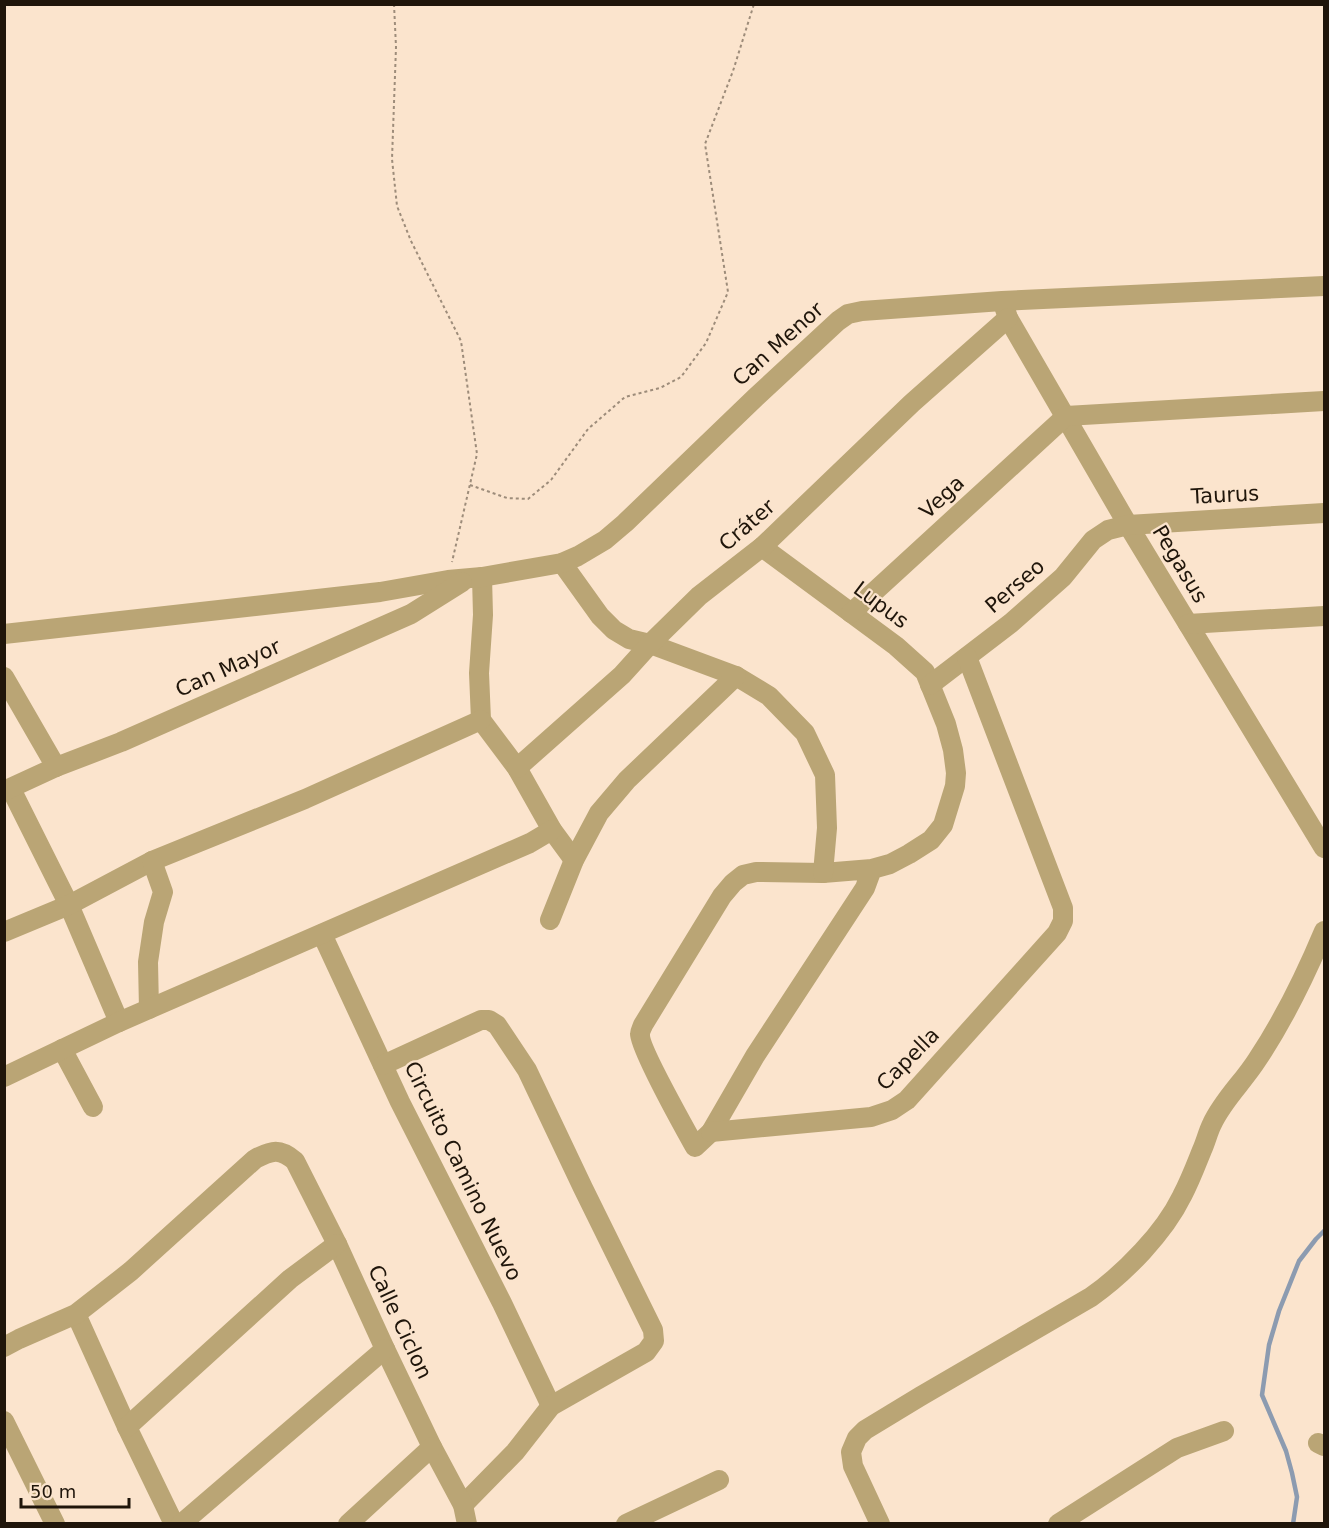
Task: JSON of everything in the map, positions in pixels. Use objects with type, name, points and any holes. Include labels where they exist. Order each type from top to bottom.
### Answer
[{"type":"street","name":"Can Menor","points":[[4,634],[380,592],[562,563],[605,540],[625,523],[756,397],[848,314],[862,311],[1005,309],[1324,286]]},
{"type":"street","name":"Pegasus","points":[[1005,309],[1128,525],[1324,848]]},
{"type":"street","name":"Cráter","points":[[516,768],[622,675],[699,596],[762,547],[912,403],[1005,309]]},
{"type":"street","points":[[1065,416],[1324,401]]},
{"type":"street","name":"Vega","points":[[851,613],[1065,416]]},
{"type":"street","name":"Taurus","points":[[1128,525],[1324,513]]},
{"type":"street","name":"Perseo","points":[[930,685],[1011,623],[1063,577],[1093,540],[1108,530],[1128,525]]},
{"type":"street","name":"Lupus","points":[[711,1131],[694,1147],[642,1043],[640,1034],[643,1025],[722,896],[743,875],[756,872],[823,873],[872,869],[890,864],[931,840],[942,825],[955,786],[953,750],[946,723],[925,672],[896,646],[762,547]]},
{"type":"street","points":[[562,563],[600,616],[614,630],[629,639],[650,644],[736,676],[769,696],[805,733],[825,775],[827,828],[823,873]]},
{"type":"street","points":[[466,578],[483,615],[479,673],[481,720],[516,768],[552,830],[574,860]]},
{"type":"street","name":"Can Mayor","points":[[8,790],[411,614],[466,578]]},
{"type":"street","points":[[1188,624],[1324,616]]},
{"type":"street","name":"Capella","points":[[711,1131],[871,1117],[892,1110],[907,1100],[1057,933],[1064,921],[1063,908],[967,657]]},
{"type":"street","points":[[550,920],[574,860],[599,813],[627,780],[736,676]]},
{"type":"street","points":[[4,677],[56,768]]},
{"type":"street","points":[[4,932],[69,905],[152,861],[305,799],[481,720]]},
{"type":"street","points":[[8,790],[69,905],[119,1022]]},
{"type":"street","points":[[4,1077],[119,1022],[530,843],[552,830]]},
{"type":"street","points":[[149,1009],[148,962],[154,922],[163,892],[152,861]]},
{"type":"street","points":[[711,1131],[755,1056],[865,888],[872,869]]},
{"type":"street","points":[[880,1524],[853,1466],[850,1452],[857,1438],[865,1430],[921,1396],[1091,1297],[1107,1286],[1136,1257],[1159,1232],[1181,1198],[1212,1124],[1230,1095],[1257,1061],[1275,1030],[1308,969],[1324,931]]},
{"type":"street","points":[[322,934],[383,1065]]},
{"type":"street","name":"Circuito Camino Nuevo","points":[[481,1020],[489,1020],[497,1025],[527,1070],[653,1330],[654,1341],[646,1352],[550,1406],[502,1303],[383,1065],[481,1020]]},
{"type":"street","points":[[62,1049],[93,1107]]},
{"type":"street","name":"Calle Ciclon","points":[[76,1314],[131,1271],[255,1159],[266,1153],[277,1151],[287,1154],[295,1161],[337,1244],[465,1514]]},
{"type":"street","points":[[127,1427],[290,1279],[337,1244]]},
{"type":"street","points":[[4,1347],[76,1314],[174,1524]]},
{"type":"street","points":[[181,1524],[385,1349]]},
{"type":"street","points":[[465,1514],[550,1406]]},
{"type":"street","points":[[4,1421],[55,1524]]},
{"type":"street","points":[[1058,1524],[1177,1448],[1224,1431]]},
{"type":"street","points":[[348,1524],[432,1447]]},
{"type":"street","points":[[626,1524],[719,1480]]},
{"type":"path","points":[[394,4],[396,47],[392,159],[398,206],[411,241],[461,341],[477,454],[470,485],[466,578]]},
{"type":"path","points":[[470,485],[507,498],[528,499],[550,480],[588,429],[625,397],[660,388],[681,377],[706,343],[728,292],[705,144],[733,71],[754,4]]},
{"type":"waterway","points":[[1293,1524],[1297,1497],[1292,1473],[1286,1451],[1262,1395],[1269,1345],[1279,1311],[1299,1261],[1324,1231]]}]
